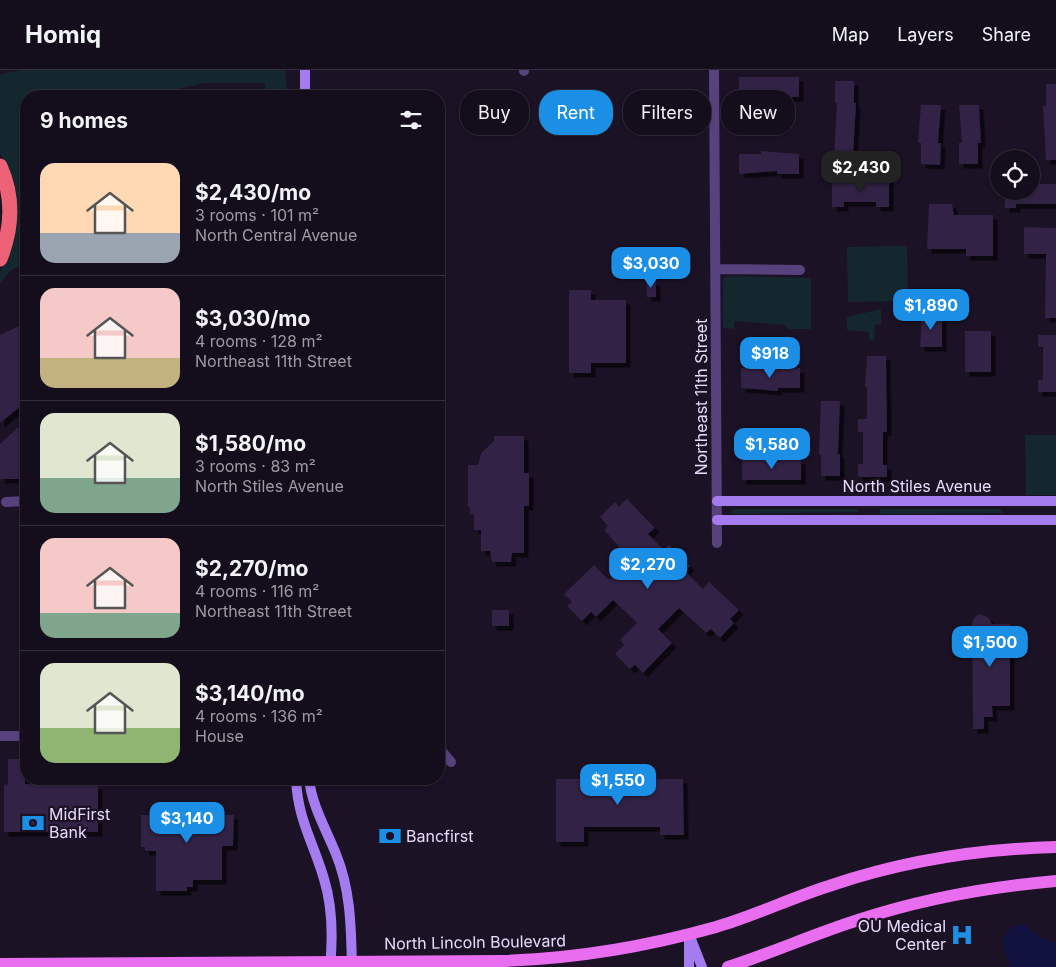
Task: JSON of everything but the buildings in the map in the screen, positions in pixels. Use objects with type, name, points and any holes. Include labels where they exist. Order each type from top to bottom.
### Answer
[{"type":"highway","points":[[0,166],[10,202],[9,230],[0,259]]},
{"type":"main road","name":"North Lincoln Boulevard","points":[[0,964],[352,964],[540,959],[619,949],[689,934],[735,921],[831,885],[889,869],[970,854],[1056,847]]},
{"type":"main road","points":[[728,967],[848,924],[899,908],[968,892],[1056,881]]},
{"type":"street","points":[[305,70],[305,90]]},
{"type":"street","name":"Northeast 11th Street","points":[[714,70],[717,543]]},
{"type":"street","points":[[716,269],[800,270]]},
{"type":"street","points":[[6,502],[20,501]]},
{"type":"street","name":"North Stiles Avenue","points":[[717,501],[1056,501]]},
{"type":"street","points":[[871,501],[871,519]]},
{"type":"street","points":[[1011,501],[1011,520]]},
{"type":"street","name":"North Stiles Avenue","points":[[717,520],[1056,520]]},
{"type":"street","points":[[0,736],[20,736]]},
{"type":"street","points":[[445,755],[451,762]]},
{"type":"street","points":[[297,785],[300,816],[328,893],[331,913],[331,964]]},
{"type":"street","points":[[310,785],[314,802],[336,854],[350,903],[352,964]]},
{"type":"street","points":[[689,934],[689,967]]},
{"type":"street","points":[[689,934],[702,967]]},
{"type":"shaded area","points":[[23,70],[285,70],[287,90],[265,90],[265,83],[205,83],[174,90],[20,90],[20,267],[8,273],[0,284],[0,272],[4,265],[5,162],[0,153],[0,74]]},
{"type":"shaded area","points":[[907,246],[908,301],[848,302],[847,247]]},
{"type":"shaded area","points":[[736,276],[811,278],[811,329],[788,329],[785,325],[734,321],[734,329],[723,328],[723,279]]},
{"type":"shaded area","points":[[881,309],[881,324],[875,325],[874,341],[869,340],[869,332],[847,330],[847,317]]},
{"type":"shaded area","points":[[1025,435],[1056,435],[1056,495],[1026,495]]},
{"type":"shaded area","points":[[734,509],[856,509],[859,512],[732,514],[731,511]]},
{"type":"shaded area","points":[[882,509],[1000,509],[1003,513],[880,514],[879,511]]},
{"type":"shaded area","points":[[1024,924],[1041,938],[1056,943],[1056,967],[1011,967],[1004,949],[1003,937],[1013,926]]},
{"type":"place","name":"MidFirst Bank","points":[[33,823]]},
{"type":"place","name":"Bancfirst","points":[[390,836]]},
{"type":"place","name":"OU Medical Center","points":[[962,935]]}]
